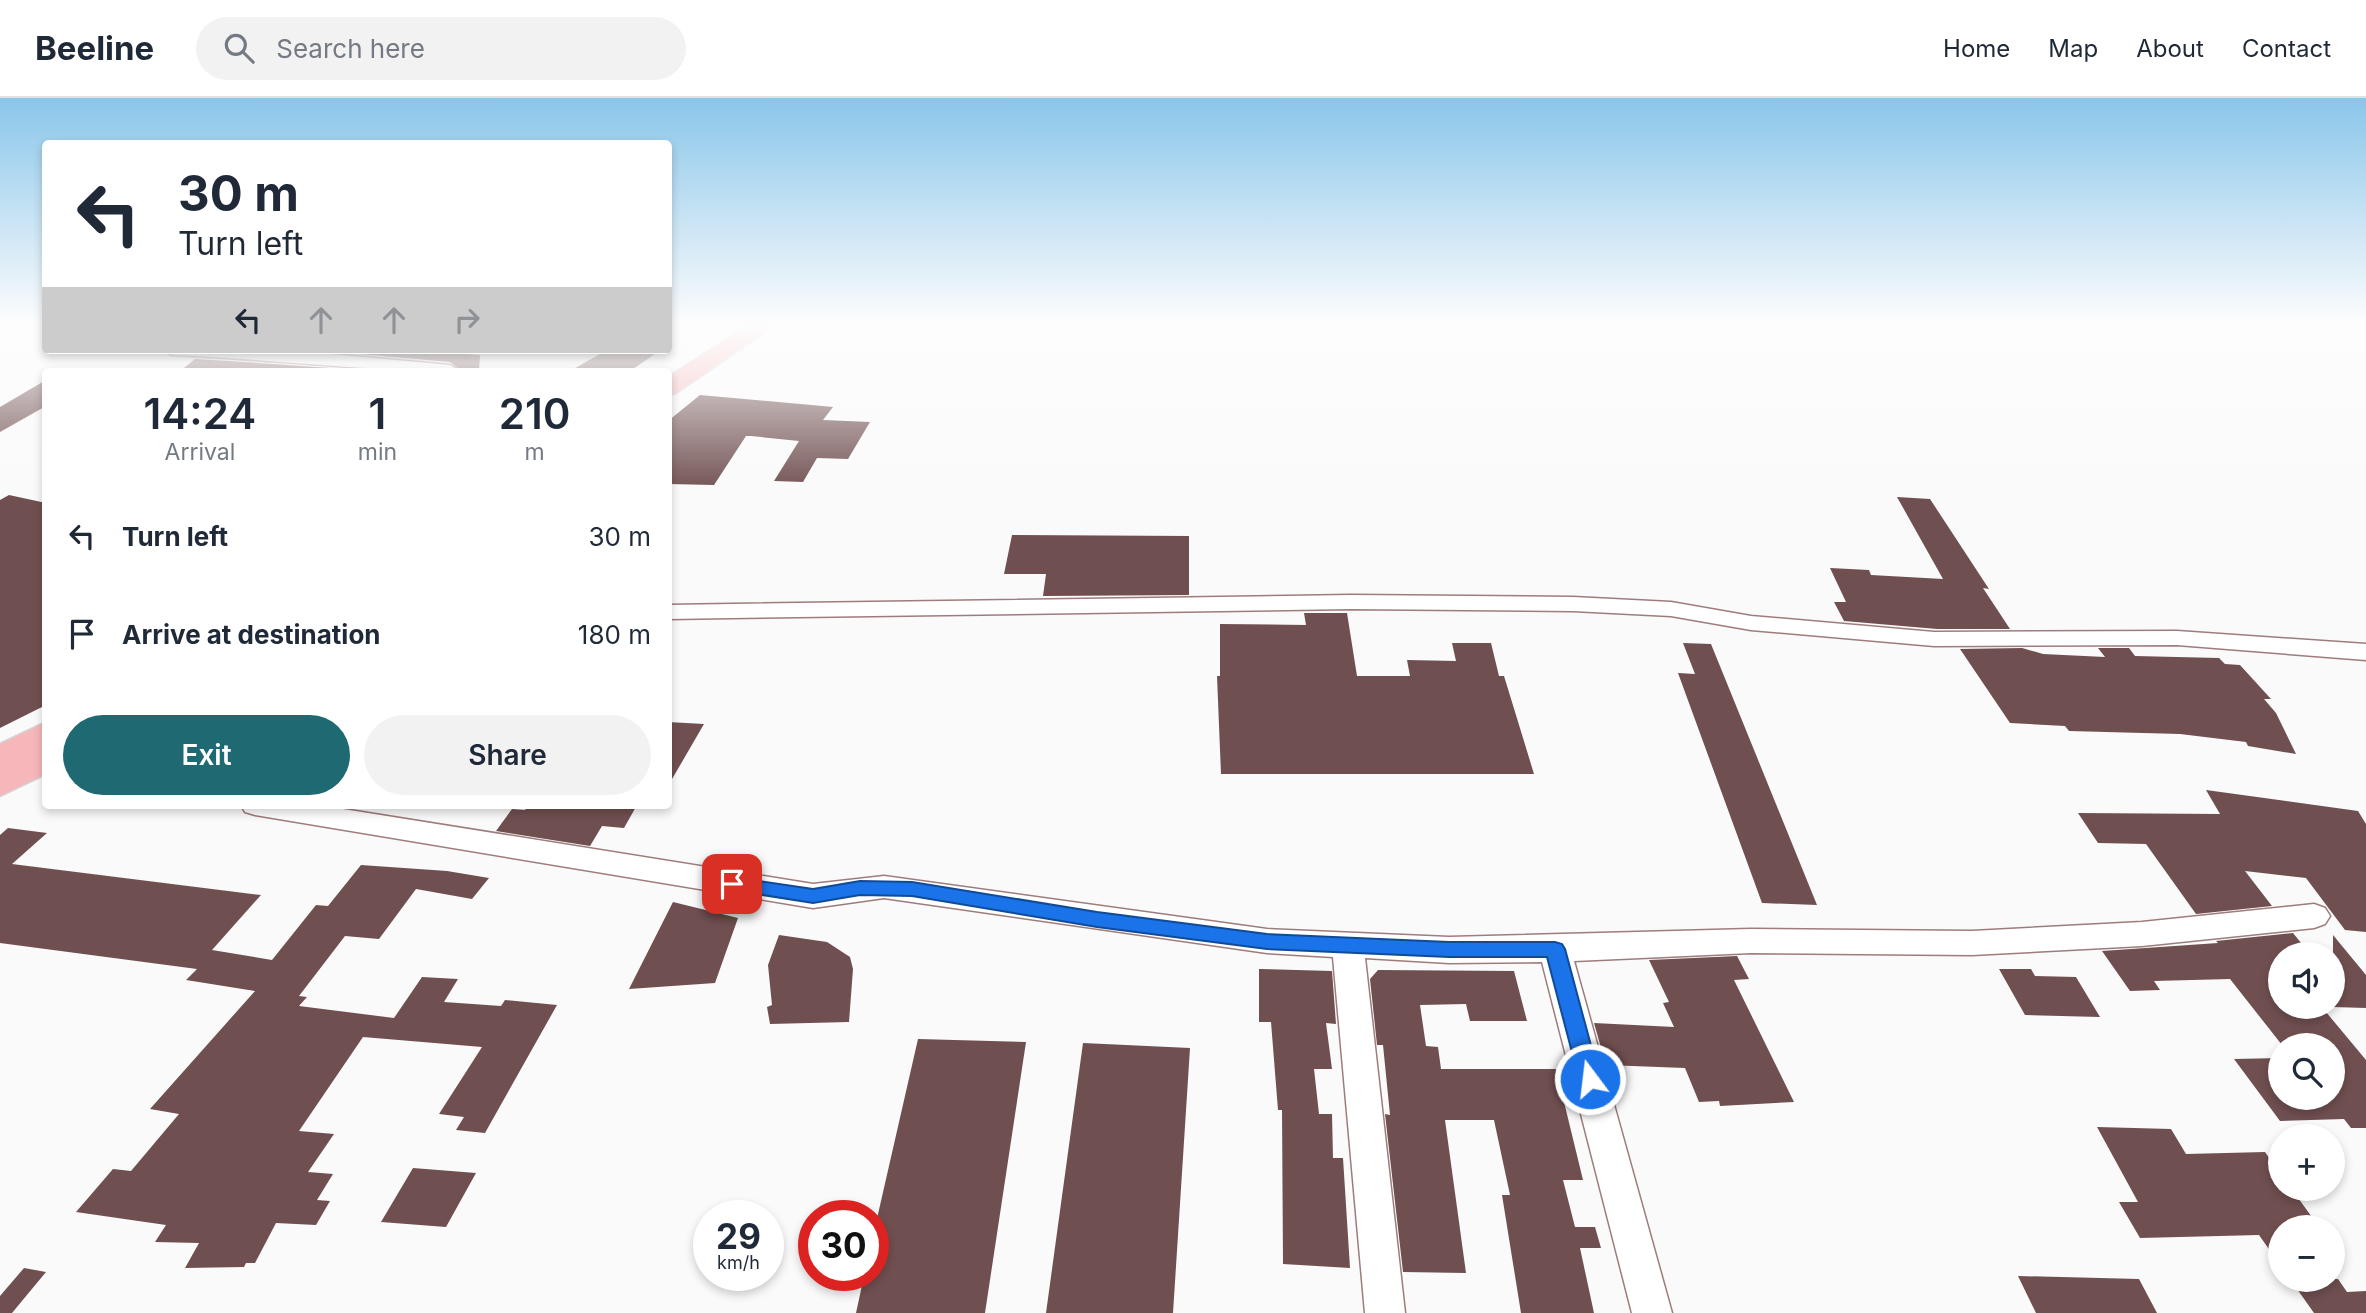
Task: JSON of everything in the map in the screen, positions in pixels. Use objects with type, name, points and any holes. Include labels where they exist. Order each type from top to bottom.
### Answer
[{"type":"main road","points":[[24,769],[42,740]]},
{"type":"street","points":[[672,612],[1350,602],[1573,604],[1671,610],[1763,624],[1934,639],[2177,638],[2366,652]]},
{"type":"street","points":[[280,809],[813,896],[884,887],[1097,920],[1267,942],[1449,950],[1555,949],[1751,941],[1972,943],[2142,934],[2314,916]]},
{"type":"street","points":[[1348,945],[1385,1313]]},
{"type":"street","points":[[1555,949],[1652,1313]]},
{"type":"building","points":[[42,382],[42,408],[0,432],[0,407]]},
{"type":"building","points":[[700,395],[833,407],[823,420],[870,422],[848,459],[817,458],[803,482],[774,481],[799,441],[746,436],[714,485],[672,484],[672,418]]},
{"type":"building","points":[[9,495],[42,502],[42,707],[0,728],[0,500]]},
{"type":"building","points":[[1897,497],[1930,499],[1989,589],[1983,588],[2010,629],[1937,629],[1844,621],[1834,602],[1846,602],[1830,568],[1869,570],[1871,575],[1943,579]]},
{"type":"building","points":[[1012,535],[1189,536],[1189,595],[1043,596],[1046,574],[1004,574]]},
{"type":"building","points":[[1304,613],[1347,613],[1357,676],[1410,676],[1407,660],[1456,661],[1452,643],[1491,643],[1499,676],[1504,676],[1534,774],[1221,774],[1217,676],[1220,676],[1220,624],[1306,625]]},
{"type":"building","points":[[1683,643],[1711,644],[1817,905],[1762,903],[1678,673],[1695,674]]},
{"type":"building","points":[[2022,648],[2043,654],[2105,657],[2098,648],[2129,648],[2135,656],[2219,658],[2225,664],[2240,665],[2271,699],[2264,699],[2276,713],[2296,754],[2248,746],[2246,742],[2180,734],[2069,731],[2065,726],[2010,723],[1960,649]]},
{"type":"building","points":[[672,722],[704,724],[672,779]]},
{"type":"building","points":[[2206,790],[2358,811],[2366,824],[2366,932],[2345,930],[2306,878],[2245,871],[2272,906],[2196,914],[2146,844],[2098,843],[2078,813],[2220,814]]},
{"type":"building","points":[[512,809],[635,809],[624,828],[602,826],[590,846],[496,831]]},
{"type":"building","points":[[8,828],[47,833],[12,864],[261,895],[212,950],[272,960],[316,905],[328,906],[361,865],[447,871],[489,878],[472,899],[416,889],[379,939],[345,936],[299,996],[307,997],[299,1006],[394,1018],[422,977],[458,979],[444,1002],[501,1006],[505,1000],[557,1005],[485,1133],[456,1130],[464,1117],[439,1114],[482,1047],[363,1037],[299,1131],[334,1134],[308,1172],[333,1174],[317,1200],[330,1201],[316,1225],[276,1223],[255,1263],[246,1263],[244,1267],[185,1268],[199,1243],[155,1242],[166,1225],[76,1212],[113,1169],[131,1171],[179,1114],[150,1109],[255,991],[186,980],[197,969],[0,943],[0,835]]},
{"type":"building","points":[[673,902],[738,918],[715,983],[629,989]]},
{"type":"building","points":[[2293,933],[2300,942],[2268,942],[2268,1019],[2332,1019],[2344,1033],[2273,1033],[2230,979],[2154,981],[2160,990],[2130,991],[2102,951],[2218,943],[2216,941]]},
{"type":"building","points":[[779,935],[827,942],[850,957],[853,969],[849,1022],[770,1024],[767,1007],[772,1005],[768,965]]},
{"type":"building","points":[[2345,950],[2366,975],[2366,1008],[2345,1007]]},
{"type":"building","points":[[1737,956],[1749,979],[1734,980],[1794,1102],[1720,1106],[1719,1101],[1699,1102],[1685,1068],[1606,1065],[1594,1023],[1674,1027],[1663,1003],[1669,1002],[1649,960]]},
{"type":"building","points":[[1259,969],[1332,971],[1336,1024],[1326,1023],[1332,1069],[1314,1069],[1319,1114],[1332,1114],[1333,1158],[1343,1158],[1350,1268],[1283,1264],[1282,1110],[1278,1110],[1271,1022],[1259,1022]]},
{"type":"building","points":[[1999,969],[2031,969],[2035,976],[2076,977],[2100,1017],[2025,1015]]},
{"type":"building","points":[[1378,970],[1514,971],[1527,1021],[1470,1021],[1466,1004],[1420,1005],[1426,1046],[1438,1047],[1441,1069],[1556,1069],[1583,1180],[1563,1180],[1575,1227],[1595,1227],[1601,1248],[1580,1248],[1594,1313],[1521,1313],[1502,1195],[1510,1195],[1494,1120],[1445,1120],[1466,1273],[1403,1272],[1385,1114],[1390,1115],[1383,1045],[1377,1045],[1370,979]]},
{"type":"building","points":[[2345,1035],[2366,1060],[2366,1128],[2351,1128],[2344,1119],[2280,1121],[2272,1110],[2345,1110]]},
{"type":"building","points":[[918,1039],[1026,1042],[985,1313],[856,1313],[861,1291],[889,1291],[889,1200],[881,1200]]},
{"type":"building","points":[[1083,1043],[1190,1048],[1173,1313],[1046,1313]]},
{"type":"building","points":[[2268,1058],[2268,1105],[2234,1059]]},
{"type":"building","points":[[2097,1127],[2171,1129],[2186,1154],[2265,1152],[2268,1156],[2268,1201],[2300,1201],[2310,1215],[2268,1215],[2268,1248],[2259,1235],[2140,1238],[2119,1202],[2138,1202]]},
{"type":"building","points":[[413,1168],[476,1173],[446,1227],[381,1222]]},
{"type":"building","points":[[24,1268],[46,1272],[12,1313],[0,1313],[0,1296]]},
{"type":"building","points":[[2018,1276],[2139,1279],[2157,1313],[2036,1313]]},
{"type":"building","points":[[2345,1289],[2347,1292],[2366,1291],[2366,1313],[2314,1313],[2299,1292],[2345,1292]]},
{"type":"route","points":[[732,884],[813,896],[860,888],[912,889],[1097,920],[1267,942],[1449,950],[1555,949],[1590,1079]]}]
